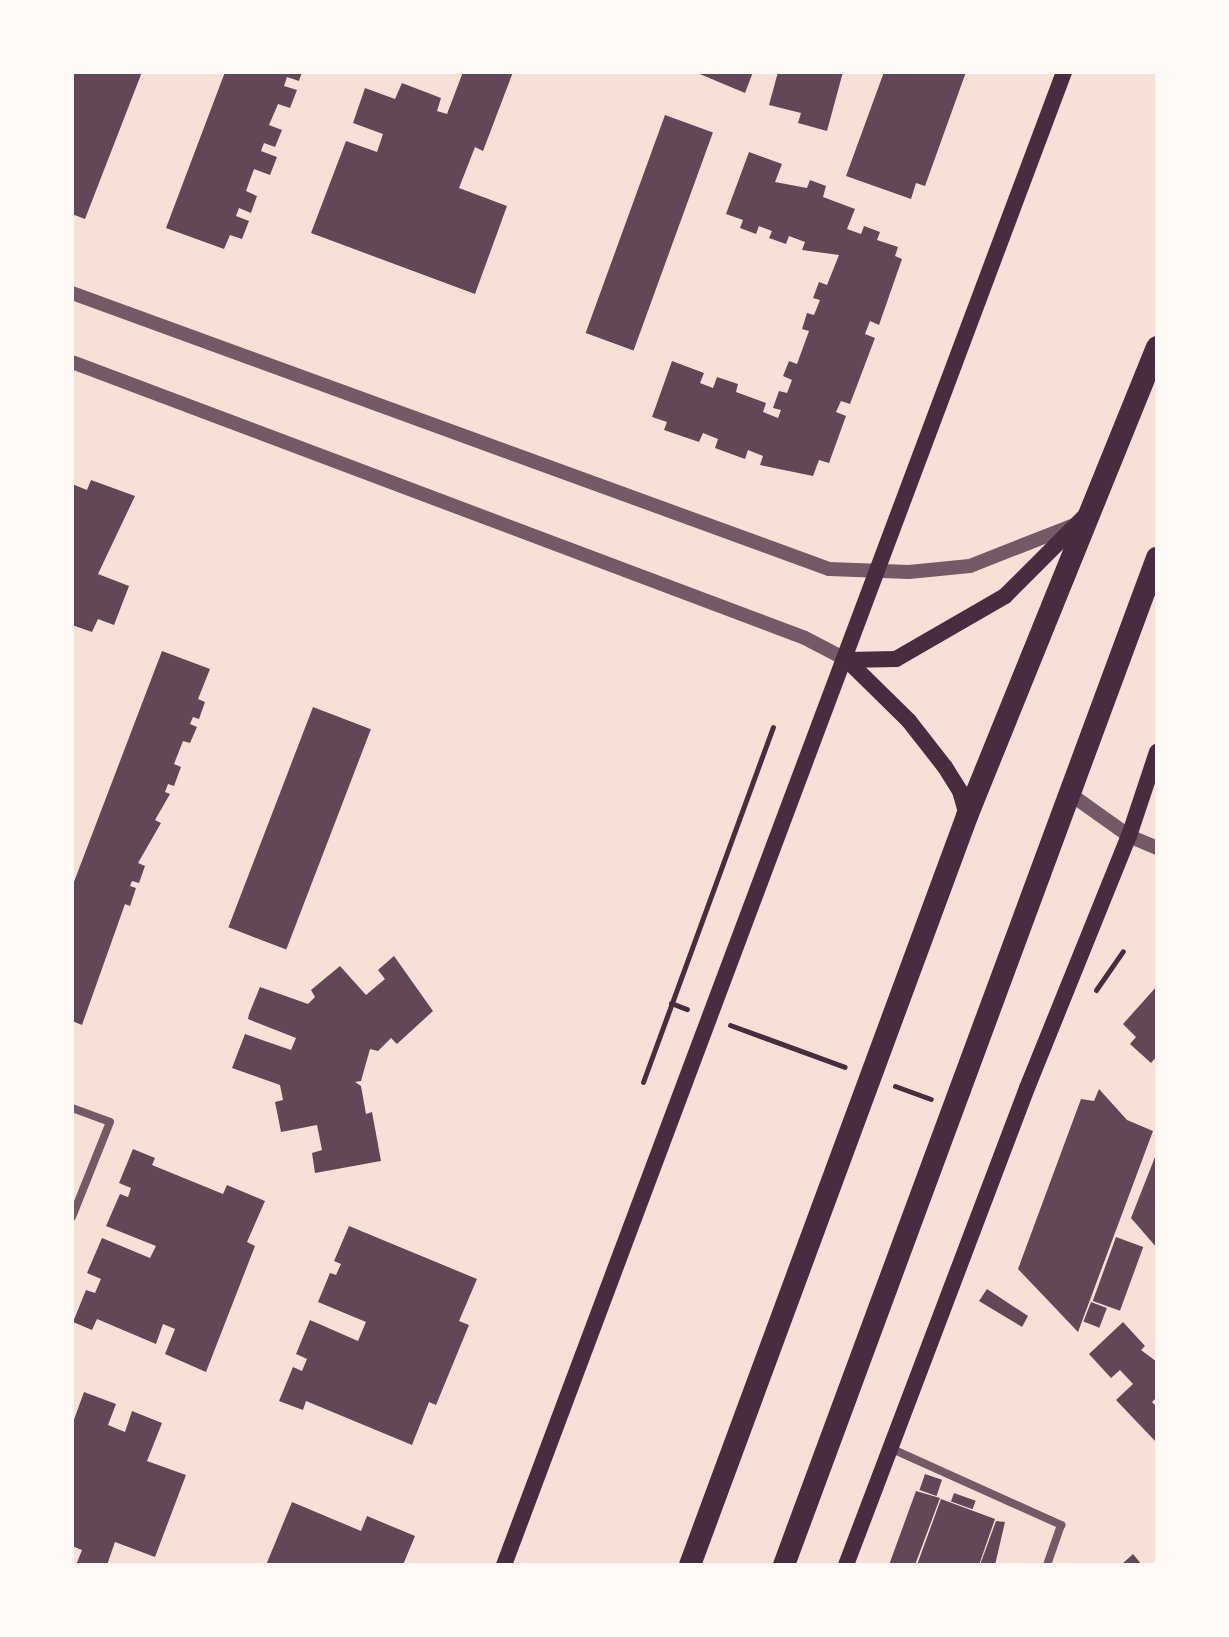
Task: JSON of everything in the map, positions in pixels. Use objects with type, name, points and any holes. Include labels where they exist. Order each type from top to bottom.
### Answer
[{"type":"highway","points":[[690,1565],[967,816],[1096,506],[1157,347]]},
{"type":"highway","points":[[784,1565],[1073,796],[1157,558]]},
{"type":"main road","points":[[504,1565],[847,660],[875,572],[1064,72]]},
{"type":"main road","points":[[847,660],[896,659],[1005,596],[1096,506]]},
{"type":"main road","points":[[847,660],[909,721],[945,767],[960,791],[967,816]]},
{"type":"main road","points":[[846,1565],[1129,836],[1157,752]]},
{"type":"street","points":[[72,293],[829,569],[875,572],[970,566],[1078,523]]},
{"type":"street","points":[[72,362],[805,638],[847,660]]},
{"type":"street","points":[[1073,796],[1129,836],[1157,848]]},
{"type":"street","points":[[72,1108],[110,1122],[72,1217]]},
{"type":"street","points":[[890,1448],[1061,1525],[1047,1565]]},
{"type":"path","points":[[643,1082],[773,727]]},
{"type":"path","points":[[1089,998],[1123,951]]},
{"type":"building","points":[[72,72],[142,72],[85,219],[72,214]]},
{"type":"building","points":[[225,72],[302,72],[299,81],[287,77],[284,86],[297,90],[290,108],[278,104],[269,125],[282,130],[275,147],[264,143],[261,151],[277,157],[270,175],[254,169],[246,191],[257,196],[251,213],[239,208],[236,216],[249,221],[242,239],[230,235],[224,249],[166,228]]},
{"type":"building","points":[[463,72],[513,72],[483,151],[475,147],[459,188],[507,206],[475,294],[311,233],[346,141],[377,152],[383,134],[353,123],[365,88],[395,99],[402,83],[441,98],[437,111],[447,114]]},
{"type":"building","points":[[695,72],[753,72],[745,93]]},
{"type":"building","points":[[778,72],[843,72],[827,131],[798,123],[801,113],[769,105]]},
{"type":"building","points":[[884,72],[966,72],[925,186],[916,183],[911,199],[846,176]]},
{"type":"building","points":[[665,115],[713,132],[634,350],[586,333]]},
{"type":"building","points":[[749,152],[782,164],[775,182],[807,188],[810,180],[826,186],[823,197],[855,209],[847,229],[861,234],[864,226],[880,232],[877,240],[898,247],[895,256],[902,259],[879,325],[870,321],[865,334],[875,338],[850,404],[841,401],[836,412],[846,416],[829,463],[819,460],[813,476],[760,465],[763,456],[748,450],[745,459],[715,448],[718,439],[703,433],[699,442],[664,430],[667,422],[652,417],[672,361],[704,373],[700,383],[713,388],[717,377],[738,384],[736,392],[766,403],[763,412],[778,418],[781,410],[773,408],[779,391],[787,393],[792,380],[783,376],[789,361],[797,364],[809,331],[802,329],[807,313],[814,315],[820,300],[813,298],[819,282],[827,285],[839,255],[802,250],[805,242],[789,236],[786,244],[769,238],[772,231],[759,226],[756,234],[740,228],[743,220],[726,214]]},
{"type":"building","points":[[91,480],[135,496],[98,574],[129,586],[114,625],[98,619],[92,632],[72,625],[72,484],[87,490]]},
{"type":"building","points":[[162,651],[210,669],[198,699],[205,702],[199,719],[193,717],[190,724],[197,727],[190,743],[183,741],[174,764],[181,767],[174,786],[168,784],[165,792],[170,794],[155,820],[161,823],[138,863],[145,866],[139,883],[132,881],[130,886],[136,888],[130,906],[125,904],[82,1025],[72,1021],[72,887]]},
{"type":"building","points":[[313,707],[371,729],[286,950],[228,927]]},
{"type":"building","points":[[394,956],[433,1011],[397,1044],[391,1038],[378,1051],[370,1049],[361,1081],[355,1082],[361,1086],[366,1114],[372,1112],[381,1161],[315,1173],[312,1153],[322,1150],[317,1125],[281,1132],[275,1102],[283,1100],[280,1085],[232,1068],[245,1034],[291,1050],[296,1038],[248,1019],[249,1014],[260,987],[308,1004],[315,997],[311,990],[340,966],[366,995],[385,979],[378,970]]},
{"type":"building","points":[[1157,986],[1157,1056],[1151,1063],[1130,1044],[1136,1037],[1123,1024]]},
{"type":"building","points":[[1099,1089],[1127,1120],[1153,1131],[1078,1332],[1018,1269],[1081,1099],[1094,1101]]},
{"type":"building","points":[[133,1149],[155,1158],[152,1165],[223,1194],[227,1185],[265,1201],[247,1242],[255,1246],[206,1372],[165,1354],[175,1329],[163,1324],[156,1344],[97,1319],[92,1330],[73,1322],[86,1290],[95,1293],[101,1279],[87,1273],[102,1238],[150,1258],[156,1246],[106,1226],[120,1194],[128,1197],[131,1188],[119,1183]]},
{"type":"building","points":[[1157,1152],[1157,1248],[1131,1218]]},
{"type":"building","points":[[349,1226],[477,1279],[459,1321],[469,1325],[436,1405],[429,1402],[412,1445],[306,1401],[303,1410],[279,1401],[293,1367],[302,1371],[307,1359],[296,1354],[310,1320],[358,1341],[366,1322],[318,1302],[330,1273],[336,1275],[341,1264],[334,1261]]},
{"type":"building","points":[[1116,1237],[1143,1247],[1120,1311],[1093,1301]]},
{"type":"building","points":[[987,1289],[1028,1316],[1022,1327],[979,1301]]},
{"type":"building","points":[[1091,1302],[1107,1308],[1099,1328],[1083,1322]]},
{"type":"building","points":[[1123,1322],[1145,1346],[1141,1350],[1157,1362],[1157,1397],[1152,1402],[1157,1407],[1157,1443],[1116,1400],[1133,1384],[1120,1370],[1111,1378],[1089,1354]]},
{"type":"building","points":[[84,1392],[116,1404],[108,1425],[125,1432],[132,1411],[162,1423],[147,1461],[186,1475],[155,1557],[115,1542],[107,1565],[76,1565],[82,1550],[72,1546],[72,1425]]},
{"type":"building","points":[[925,1474],[942,1480],[936,1496],[919,1490]]},
{"type":"building","points":[[916,1491],[940,1498],[915,1565],[889,1565]]},
{"type":"building","points":[[954,1493],[976,1501],[973,1509],[951,1501]]},
{"type":"building","points":[[941,1499],[995,1519],[979,1565],[917,1565]]},
{"type":"building","points":[[292,1502],[361,1531],[367,1516],[415,1536],[403,1565],[266,1565]]},
{"type":"building","points":[[996,1521],[1005,1522],[995,1565],[980,1565]]},
{"type":"building","points":[[1133,1554],[1142,1565],[1121,1565]]}]
